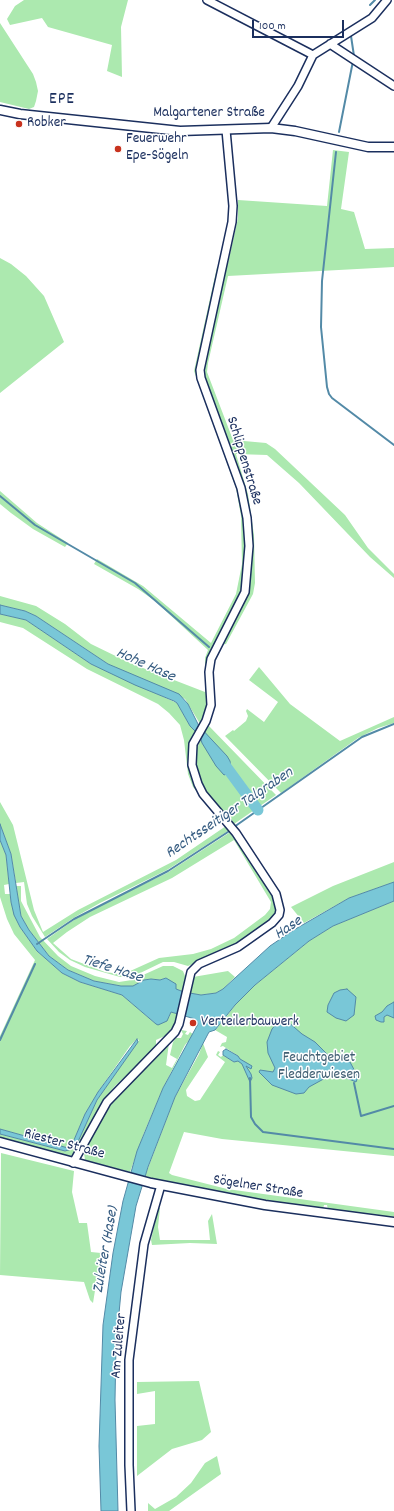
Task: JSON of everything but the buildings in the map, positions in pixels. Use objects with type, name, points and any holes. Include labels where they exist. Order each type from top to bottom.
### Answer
[{"type":"street","points":[[207,0],[313,56]]},
{"type":"street","points":[[271,128],[298,86],[313,56],[372,18],[387,0]]},
{"type":"street","points":[[330,44],[394,86]]},
{"type":"street","name":"Malgartener Straße","points":[[0,110],[20,114],[180,131],[271,128],[295,131],[368,147],[394,147]]},
{"type":"street","name":"Schlippenstraße","points":[[73,1163],[107,1102],[170,1039],[179,1024],[191,972],[194,968],[238,947],[276,918],[279,915],[280,910],[276,894],[236,833],[203,794],[194,774],[192,750],[211,705],[210,665],[214,652],[241,603],[245,592],[249,546],[247,518],[241,488],[201,378],[200,370],[232,222],[233,206],[226,130]]},
{"type":"street","name":"Riester Straße","points":[[0,1142],[120,1175]]},
{"type":"street","name":"Sögelner Straße","points":[[120,1175],[151,1183],[265,1206],[394,1222]]},
{"type":"street","name":"Am Zuleiter","points":[[131,1511],[129,1465],[129,1360],[144,1244],[161,1185]]},
{"type":"green space","points":[[24,0],[128,0],[121,27],[122,77],[107,71],[112,45],[48,27],[42,18],[10,25],[7,19],[15,6]]},
{"type":"green space","points":[[0,23],[33,74],[36,82],[38,91],[36,101],[34,107],[29,109],[0,102]]},
{"type":"green space","points":[[333,150],[349,152],[341,209],[354,212],[365,249],[394,248],[394,267],[228,276],[207,372],[233,440],[266,443],[275,449],[345,515],[368,548],[394,574],[394,578],[370,557],[299,483],[267,455],[236,454],[248,494],[254,535],[255,583],[253,594],[226,644],[215,646],[208,709],[199,726],[199,722],[185,699],[108,664],[36,616],[25,611],[0,605],[0,596],[36,606],[65,624],[91,644],[130,663],[205,692],[205,658],[208,650],[155,601],[138,589],[94,564],[97,559],[143,586],[211,643],[236,594],[242,564],[241,516],[236,488],[194,371],[217,267],[228,263],[238,218],[238,200],[327,206]]},
{"type":"green space","points":[[0,258],[11,264],[26,276],[44,296],[64,342],[0,393]]},
{"type":"green space","points":[[0,491],[37,523],[68,543],[65,547],[33,529],[0,504]]},
{"type":"green space","points":[[0,614],[26,620],[91,664],[177,703],[190,726],[196,732],[190,744],[189,753],[191,775],[195,784],[231,829],[167,870],[100,903],[75,917],[45,937],[32,916],[27,904],[24,882],[16,883],[11,854],[0,824],[0,802],[13,825],[34,910],[43,932],[78,910],[176,860],[226,826],[193,787],[188,774],[184,740],[180,725],[169,713],[158,704],[87,669],[23,628],[0,622]]},
{"type":"green space","points":[[259,667],[290,704],[340,741],[394,717],[394,723],[378,728],[358,738],[281,793],[225,736],[246,721],[248,716],[246,711],[247,709],[264,722],[278,702],[249,680]]},
{"type":"green space","points":[[208,725],[276,795],[234,824],[205,791],[194,763],[195,752]]},
{"type":"green space","points":[[232,831],[274,894],[276,910],[273,918],[235,947],[188,966],[174,962],[163,962],[134,976],[120,977],[85,967],[70,960],[59,952],[47,939],[74,920],[167,873]],"holes":[[[234,840],[271,902],[270,909],[265,915],[234,938],[211,949],[193,954],[159,958],[120,974],[105,972],[71,959],[53,943],[90,917],[172,878]]]},
{"type":"green space","points":[[0,840],[6,855],[9,884],[4,885],[5,894],[10,894],[11,902],[20,927],[37,951],[62,973],[80,982],[122,995],[156,1024],[169,1017],[171,1012],[178,1014],[175,1023],[167,1035],[156,1040],[156,1048],[115,1086],[105,1098],[74,1155],[70,1156],[0,1138],[0,1134],[65,1151],[72,1149],[76,1146],[97,1100],[139,1040],[137,1039],[130,1046],[98,1092],[85,1114],[71,1147],[68,1148],[0,1129],[0,1036],[35,960],[14,934],[7,919],[0,897]]},
{"type":"green space","points":[[394,862],[394,882],[349,898],[304,923],[291,907],[333,886]]},
{"type":"green space","points":[[16,886],[21,886],[21,901],[40,937],[58,956],[71,966],[95,976],[119,982],[132,980],[163,966],[173,966],[183,971],[185,976],[184,992],[176,989],[166,978],[160,980],[144,980],[134,986],[121,986],[94,981],[68,970],[49,956],[29,930],[21,916]]},
{"type":"green space","name":"Feuchtgebiet Fledderwiesen","points":[[394,901],[394,1156],[222,1139],[184,1132],[169,1173],[227,1189],[394,1212],[394,1217],[328,1210],[327,1205],[324,1205],[323,1209],[231,1196],[228,1193],[226,1195],[180,1187],[145,1176],[175,1097],[199,1054],[203,1043],[208,1057],[186,1090],[187,1096],[195,1101],[200,1100],[225,1062],[216,1055],[218,1051],[220,1052],[218,1055],[221,1057],[223,1055],[234,1062],[238,1056],[223,1046],[220,1047],[222,1043],[226,1042],[227,1037],[215,1030],[222,1022],[229,1027],[230,1025],[224,1020],[235,1005],[255,985],[309,941],[333,926]]},
{"type":"green space","points":[[228,971],[235,977],[223,989],[216,993],[201,995],[188,993],[193,977]]},
{"type":"green space","points":[[181,1030],[187,1031],[185,1034],[188,1035],[190,1032],[194,1035],[185,1045],[163,1088],[144,1133],[130,1172],[85,1160],[84,1153],[109,1103],[169,1043],[166,1065],[172,1068],[177,1059],[170,1055],[173,1042],[176,1038],[181,1038],[183,1034]]},
{"type":"green space","points":[[1,1153],[74,1171],[72,1192],[79,1223],[87,1223],[91,1252],[101,1253],[93,1303],[90,1300],[84,1282],[0,1275]]},
{"type":"green space","points":[[158,1208],[160,1208],[158,1227],[160,1240],[210,1240],[208,1221],[212,1214],[217,1244],[190,1243],[152,1245],[151,1240]]},
{"type":"green space","points":[[199,1381],[211,1432],[202,1440],[172,1449],[137,1476],[137,1426],[155,1424],[155,1391],[137,1394],[137,1382]]},
{"type":"green space","points":[[217,1456],[221,1474],[169,1511],[148,1511],[148,1503],[155,1509],[176,1497],[191,1483],[205,1463]]},
{"type":"water","points":[[0,605],[25,611],[36,616],[108,664],[179,694],[188,704],[199,726],[227,756],[230,761],[231,772],[224,775],[216,766],[202,743],[200,736],[190,726],[177,703],[91,664],[26,620],[0,614]]},
{"type":"water","points":[[0,824],[11,854],[21,916],[29,930],[49,956],[68,970],[94,981],[121,986],[133,986],[144,980],[160,980],[166,978],[176,984],[176,989],[184,992],[201,995],[216,993],[223,989],[270,946],[292,931],[349,898],[394,882],[394,901],[333,926],[309,941],[255,985],[235,1005],[215,1030],[209,1032],[175,1097],[148,1167],[136,1206],[121,1292],[116,1345],[115,1400],[118,1511],[101,1511],[99,1446],[103,1325],[113,1253],[123,1201],[137,1151],[163,1088],[198,1024],[195,1019],[171,1012],[167,1021],[158,1025],[122,995],[80,982],[62,973],[37,951],[20,927],[14,915],[11,902],[6,855],[0,840]]},
{"type":"water","points":[[347,989],[356,997],[354,1015],[346,1021],[336,1018],[327,1012],[328,1005],[334,993]]},
{"type":"water","points":[[394,1002],[394,1018],[387,1015],[384,1017],[384,1022],[376,1020],[375,1016]]},
{"type":"water","points":[[282,1020],[287,1021],[302,1034],[315,1042],[332,1059],[347,1060],[350,1062],[358,1077],[356,1082],[342,1076],[329,1076],[309,1087],[304,1093],[296,1094],[272,1085],[259,1072],[260,1070],[273,1072],[275,1068],[268,1053],[267,1042],[272,1029]]},
{"type":"water","points":[[137,1039],[138,1042],[97,1100],[76,1146],[72,1149],[65,1151],[0,1134],[0,1129],[68,1148],[71,1147],[85,1114],[98,1092]]},
{"type":"water","points":[[226,1049],[252,1066],[251,1069],[246,1066],[252,1078],[250,1082],[242,1064],[238,1061],[234,1062],[223,1055],[223,1051]]},
{"type":"waterway","points":[[370,5],[375,0]]},
{"type":"waterway","points":[[339,132],[354,56],[351,36]]},
{"type":"waterway","points":[[336,152],[322,281],[321,327],[327,387],[332,398],[394,445]]},
{"type":"waterway","points":[[0,496],[35,525],[135,583],[209,647]]},
{"type":"waterway","name":"Rechtsseitiger Talgraben","points":[[234,827],[362,737],[394,724]]},
{"type":"waterway","name":"Hohe Hase","points":[[222,761],[258,810]]},
{"type":"waterway","name":"Rechtsseitiger Talgraben","points":[[37,944],[74,919],[168,871],[231,830]]},
{"type":"waterway","points":[[0,1040],[35,964]]},
{"type":"waterway","points":[[250,1078],[251,1117],[255,1124],[263,1132],[394,1149]]},
{"type":"waterway","points":[[354,1083],[361,1116],[394,1106]]},
{"type":"place","name":"Robker","points":[[19,124]]},
{"type":"place","name":"Feuerwehr Epe-Sögeln","points":[[118,149]]},
{"type":"place","name":"Verteilerbauwerk","points":[[193,1023]]},
{"type":"district","name":"EPE","points":[[62,101]]},
{"type":"water label","name":"Hase","points":[[289,929]]},
{"type":"water label","name":"Tiefe Hase","points":[[112,970]]},
{"type":"water label","name":"Zuleiter (Hase)","points":[[107,1250]]}]
